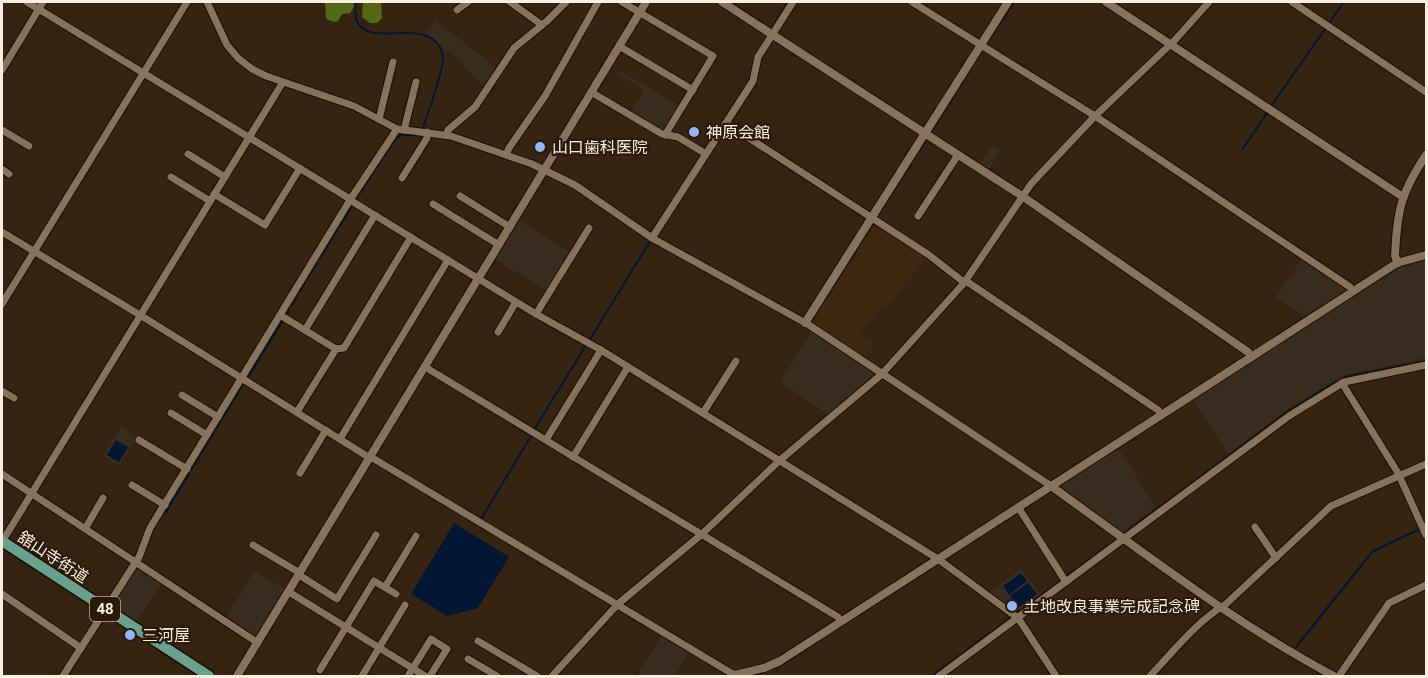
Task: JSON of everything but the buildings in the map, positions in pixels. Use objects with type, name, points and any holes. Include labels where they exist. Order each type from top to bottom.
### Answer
[{"type":"main road","name":"舘山寺街道","points":[[2,541],[209,676]]},
{"type":"street","points":[[27,2],[478,279],[601,350],[938,560],[1018,618],[1056,676]]},
{"type":"street","points":[[2,70],[43,2]]},
{"type":"street","points":[[2,304],[187,2]]},
{"type":"street","points":[[207,2],[227,45],[238,58],[259,73],[346,103],[401,130],[446,135],[507,155],[579,187],[652,238],[805,323],[1051,486],[1221,607],[1299,658],[1334,676]]},
{"type":"street","points":[[457,10],[468,2]]},
{"type":"street","points":[[510,2],[542,25]]},
{"type":"street","points":[[446,135],[447,130],[475,107],[514,48],[566,2]]},
{"type":"street","points":[[507,155],[509,148],[545,96],[598,2]]},
{"type":"street","points":[[622,2],[713,56],[665,135]]},
{"type":"street","points":[[237,676],[646,2]]},
{"type":"street","points":[[722,2],[1022,196],[1248,352],[1251,357]]},
{"type":"street","points":[[652,238],[753,81],[758,57],[794,2]]},
{"type":"street","points":[[912,2],[921,4],[981,45],[1095,116],[1353,291]]},
{"type":"street","points":[[805,323],[1008,2]]},
{"type":"street","points":[[1106,2],[1402,197]]},
{"type":"street","points":[[552,676],[618,605],[702,534],[779,461],[882,374],[965,282],[1031,184],[1095,116],[1171,44],[1209,2]]},
{"type":"street","points":[[1292,2],[1426,92]]},
{"type":"street","points":[[619,46],[693,90]]},
{"type":"street","points":[[379,119],[393,62]]},
{"type":"street","points":[[2,541],[283,82]]},
{"type":"street","points":[[63,676],[136,562],[150,528],[350,199],[401,130],[416,82]]},
{"type":"street","points":[[591,92],[665,135],[678,137],[706,154]]},
{"type":"street","points":[[726,123],[872,217],[1161,415]]},
{"type":"street","points":[[2,130],[28,146]]},
{"type":"street","points":[[402,178],[426,138],[427,132]]},
{"type":"street","points":[[188,154],[225,177]]},
{"type":"street","points":[[918,216],[958,155]]},
{"type":"street","points":[[1398,263],[1395,256],[1396,228],[1402,197],[1426,155]]},
{"type":"street","points":[[171,177],[265,225],[300,168]]},
{"type":"street","points":[[2,169],[9,174]]},
{"type":"street","points":[[460,196],[510,227]]},
{"type":"street","points":[[433,204],[499,245]]},
{"type":"street","points":[[305,330],[375,215]]},
{"type":"street","points":[[536,314],[589,228]]},
{"type":"street","points":[[2,232],[734,676],[772,665],[1353,291],[1398,263],[1426,255]]},
{"type":"street","points":[[280,315],[336,349],[344,348],[411,237]]},
{"type":"street","points":[[340,439],[448,260]]},
{"type":"street","points":[[498,332],[516,302]]},
{"type":"street","points":[[297,412],[336,349]]},
{"type":"street","points":[[546,440],[601,350]]},
{"type":"street","points":[[703,413],[736,361]]},
{"type":"street","points":[[939,676],[1288,416],[1342,383],[1426,365]]},
{"type":"street","points":[[425,367],[838,617],[841,622]]},
{"type":"street","points":[[573,457],[628,367]]},
{"type":"street","points":[[1342,383],[1399,477],[1426,535]]},
{"type":"street","points":[[2,390],[14,398]]},
{"type":"street","points":[[182,395],[218,417]]},
{"type":"street","points":[[171,413],[207,435]]},
{"type":"street","points":[[300,473],[326,430]]},
{"type":"street","points":[[139,440],[187,469]]},
{"type":"street","points":[[1150,676],[1193,631],[1331,506],[1426,464]]},
{"type":"street","points":[[2,474],[258,643]]},
{"type":"street","points":[[132,485],[165,505]]},
{"type":"street","points":[[85,529],[103,498]]},
{"type":"street","points":[[1018,507],[1066,582]]},
{"type":"street","points":[[1255,527],[1276,558]]},
{"type":"street","points":[[253,545],[337,599],[376,535]]},
{"type":"street","points":[[385,587],[416,536]]},
{"type":"street","points":[[320,670],[374,581],[396,594]]},
{"type":"street","points":[[1339,676],[1389,603],[1426,585]]},
{"type":"street","points":[[289,592],[425,676]]},
{"type":"street","points":[[2,594],[81,648]]},
{"type":"street","points":[[362,676],[405,605]]},
{"type":"street","points":[[408,676],[431,639],[447,649],[430,676]]},
{"type":"street","points":[[478,641],[537,676]]},
{"type":"street","points":[[468,659],[497,676]]},
{"type":"shaded area","points":[[435,20],[497,68],[484,87],[451,52],[444,49],[426,33]]},
{"type":"shaded area","points":[[619,70],[680,106],[664,132],[631,112],[644,90],[617,74]]},
{"type":"shaded area","points":[[992,145],[1001,150],[989,170],[980,164]]},
{"type":"shaded area","points":[[519,220],[571,253],[547,291],[495,259]]},
{"type":"shaded area","points":[[876,223],[927,257],[886,308],[883,306],[860,332],[875,343],[865,358],[812,322]]},
{"type":"shaded area","points":[[1302,259],[1347,289],[1306,317],[1276,297]]},
{"type":"shaded area","points":[[1426,259],[1426,358],[1344,375],[1285,411],[1228,454],[1193,400],[1399,267]]},
{"type":"shaded area","points":[[812,331],[876,374],[830,416],[780,382]]},
{"type":"shaded area","points":[[121,427],[137,437],[119,466],[103,456]]},
{"type":"shaded area","points":[[1118,448],[1156,507],[1122,532],[1060,488],[1060,485]]},
{"type":"shaded area","points":[[136,565],[163,582],[135,624],[110,607]]},
{"type":"shaded area","points":[[1021,569],[1040,594],[1016,612],[989,592]]},
{"type":"shaded area","points":[[254,571],[285,589],[256,638],[225,619]]},
{"type":"shaded area","points":[[662,635],[689,652],[676,673],[682,676],[637,676]]},
{"type":"green space","points":[[325,2],[357,2],[350,13],[342,14],[338,21],[334,22],[326,19]]},
{"type":"green space","points":[[363,2],[381,2],[382,18],[377,23],[370,23],[362,17]]},
{"type":"water","points":[[116,440],[128,447],[119,462],[107,455]]},
{"type":"water","points":[[454,523],[509,557],[478,608],[447,616],[411,594]]},
{"type":"water","points":[[1021,573],[1027,581],[1009,595],[1003,586]]},
{"type":"water","points":[[1028,583],[1037,594],[1019,607],[1010,596]]},
{"type":"waterway","points":[[355,2],[356,20],[362,28],[382,34],[417,34],[428,37],[440,47],[443,58],[442,68],[423,128]]},
{"type":"waterway","points":[[772,28],[788,2]]},
{"type":"waterway","points":[[993,34],[1014,2]]},
{"type":"waterway","points":[[1329,23],[1344,2]]},
{"type":"waterway","points":[[1271,106],[1326,28]]},
{"type":"waterway","points":[[987,43],[991,37]]},
{"type":"waterway","points":[[931,132],[981,52]]},
{"type":"waterway","points":[[1242,150],[1267,113]]},
{"type":"waterway","points":[[384,156],[397,137],[419,135]]},
{"type":"waterway","points":[[878,215],[926,140]]},
{"type":"waterway","points":[[377,167],[382,159]]},
{"type":"waterway","points":[[356,199],[374,171]]},
{"type":"waterway","points":[[340,226],[352,206]]},
{"type":"waterway","points":[[811,321],[873,223]]},
{"type":"waterway","points":[[319,259],[338,229]]},
{"type":"waterway","points":[[589,341],[649,243]]},
{"type":"waterway","points":[[315,267],[317,263]]},
{"type":"waterway","points":[[307,279],[313,270]]},
{"type":"waterway","points":[[299,292],[305,283]]},
{"type":"waterway","points":[[292,305],[297,297]]},
{"type":"waterway","points":[[286,315],[289,309]]},
{"type":"waterway","points":[[248,377],[283,320]]},
{"type":"waterway","points":[[534,430],[586,345]]},
{"type":"waterway","points":[[1125,533],[1286,413],[1322,390],[1345,377],[1426,361]]},
{"type":"waterway","points":[[216,429],[243,384]]},
{"type":"waterway","points":[[191,470],[214,432]]},
{"type":"waterway","points":[[481,519],[531,436]]},
{"type":"waterway","points":[[166,512],[189,474]]},
{"type":"waterway","points":[[1296,647],[1373,551],[1420,529]]},
{"type":"waterway","points":[[1067,576],[1116,540]]},
{"type":"waterway","points":[[1017,613],[1061,581]]},
{"type":"waterway","points":[[932,676],[1012,617]]},
{"type":"waterway","points":[[67,676],[83,651]]},
{"type":"place","name":"神原会館","points":[[694,132]]},
{"type":"place","name":"山口歯科医院","points":[[540,147]]},
{"type":"place","name":"土地改良事業完成記念碑","points":[[1012,606]]},
{"type":"place","name":"三河屋","points":[[130,635]]}]
